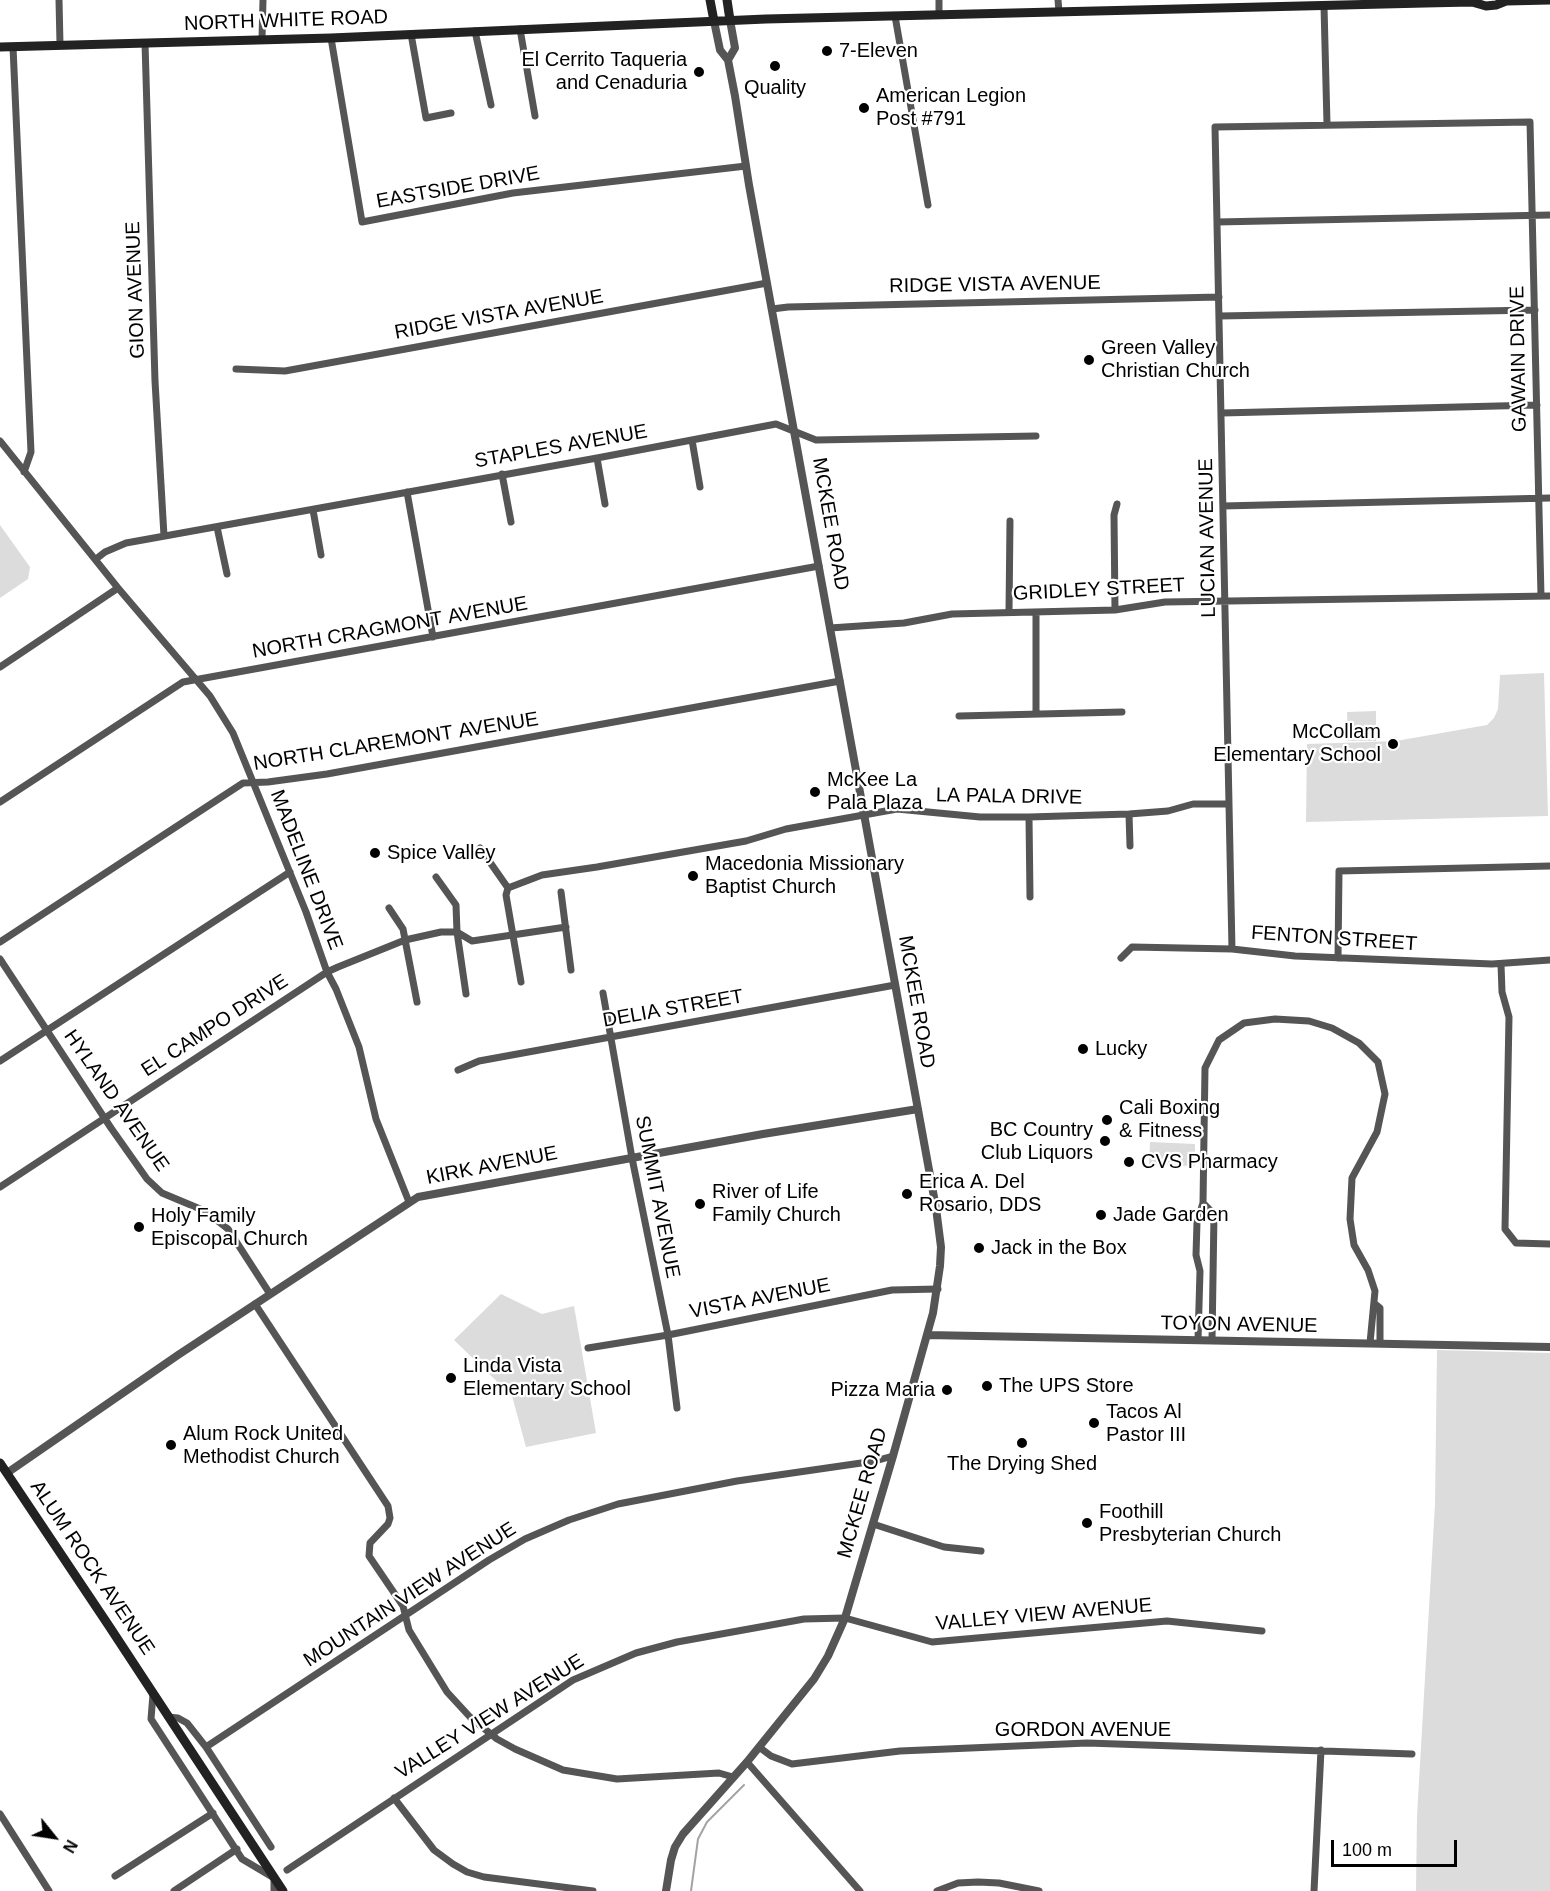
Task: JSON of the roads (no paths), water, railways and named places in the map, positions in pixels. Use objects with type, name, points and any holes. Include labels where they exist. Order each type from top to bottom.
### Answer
[{"type":"main road","name":"MCKEE ROAD","points":[[710,0],[714,21]]},
{"type":"main road","name":"MCKEE ROAD","points":[[727,0],[730,20]]},
{"type":"main road","name":"NORTH WHITE ROAD","points":[[0,47],[331,38],[730,20],[1473,1],[1482,6],[1496,5],[1506,0],[1550,0]]},
{"type":"main road","name":"ALUM ROCK AVENUE","points":[[0,1463],[283,1891]]},
{"type":"street","points":[[59,0],[60,44]]},
{"type":"street","points":[[262,39],[263,0]]},
{"type":"street","points":[[939,0],[939,15]]},
{"type":"street","points":[[1058,0],[1059,12]]},
{"type":"street","points":[[1324,6],[1327,124]]},
{"type":"street","points":[[895,16],[928,205]]},
{"type":"street","name":"MCKEE ROAD","points":[[728,60],[735,48],[730,20]]},
{"type":"street","name":"MCKEE ROAD","points":[[666,1891],[675,1847],[683,1834],[747,1762],[814,1679],[828,1656],[845,1618],[927,1335],[938,1289],[941,1247],[936,1208],[728,60],[720,50],[714,21]]},
{"type":"street","points":[[520,29],[535,116]]},
{"type":"street","points":[[476,31],[491,105]]},
{"type":"street","points":[[411,34],[426,118],[451,113]]},
{"type":"street","name":"EASTSIDE DRIVE","points":[[331,38],[362,222],[513,193],[746,165]]},
{"type":"street","name":"GION AVENUE","points":[[145,43],[155,381],[165,536]]},
{"type":"street","points":[[13,47],[30,452],[24,472]]},
{"type":"street","name":"GAWAIN DRIVE","points":[[1327,124],[1530,122],[1541,596]]},
{"type":"street","name":"LUCIAN AVENUE","points":[[1232,948],[1215,127],[1327,124]]},
{"type":"street","points":[[1217,222],[1550,215]]},
{"type":"street","name":"RIDGE VISTA AVENUE","points":[[236,369],[285,371],[767,283]]},
{"type":"street","name":"RIDGE VISTA AVENUE","points":[[772,309],[1219,297]]},
{"type":"street","points":[[1220,316],[1535,310]]},
{"type":"street","points":[[1222,413],[1537,405]]},
{"type":"street","name":"STAPLES AVENUE","points":[[96,559],[105,552],[126,543],[776,424],[816,440],[1036,436]]},
{"type":"street","points":[[692,440],[700,487]]},
{"type":"street","name":"MADELINE DRIVE","points":[[0,441],[118,588],[210,696],[233,733],[359,1047],[376,1119],[409,1202]]},
{"type":"street","points":[[597,458],[605,504]]},
{"type":"street","points":[[502,474],[511,522]]},
{"type":"street","points":[[406,492],[434,637]]},
{"type":"street","points":[[1224,506],[1550,498]]},
{"type":"street","points":[[1115,610],[1114,515],[1117,504]]},
{"type":"street","points":[[313,510],[321,555]]},
{"type":"street","points":[[1009,612],[1010,521]]},
{"type":"street","points":[[217,526],[227,574]]},
{"type":"street","name":"NORTH CRAGMONT AVENUE","points":[[0,802],[183,682],[819,566]]},
{"type":"street","points":[[0,667],[118,588]]},
{"type":"street","name":"GRIDLEY STREET","points":[[830,628],[904,623],[952,614],[1115,610],[1165,602],[1550,596]]},
{"type":"street","points":[[1036,612],[1036,713]]},
{"type":"street","name":"NORTH CLAREMONT AVENUE","points":[[0,942],[243,783],[327,774],[840,681]]},
{"type":"street","points":[[960,716],[1122,712]]},
{"type":"street","name":"LA PALA DRIVE","points":[[508,888],[542,875],[746,841],[786,829],[897,809],[980,817],[1029,817],[1130,814],[1168,811],[1193,804],[1229,804]]},
{"type":"street","points":[[1130,814],[1130,846]]},
{"type":"street","points":[[1029,817],[1030,897]]},
{"type":"street","points":[[480,848],[508,888],[506,895],[521,982]]},
{"type":"street","points":[[1338,958],[1339,871],[1550,866]]},
{"type":"street","points":[[0,1061],[290,872]]},
{"type":"street","points":[[436,877],[456,905],[457,932],[466,994]]},
{"type":"street","points":[[561,892],[571,970]]},
{"type":"street","points":[[389,908],[403,929],[417,1002]]},
{"type":"street","points":[[457,932],[472,941],[566,927]]},
{"type":"street","name":"EL CAMPO DRIVE","points":[[0,1187],[327,972],[405,940],[441,932],[457,932]]},
{"type":"street","name":"FENTON STREET","points":[[1121,958],[1132,947],[1232,948],[1295,956],[1501,964],[1550,960]]},
{"type":"street","name":"HYLAND AVENUE","points":[[0,959],[104,1118],[147,1179],[162,1193],[205,1211],[228,1229],[270,1294]]},
{"type":"street","points":[[1501,964],[1502,992],[1509,1017],[1505,1229],[1516,1243],[1550,1244]]},
{"type":"street","name":"DELIA STREET","points":[[458,1070],[479,1061],[895,985]]},
{"type":"street","name":"SUMMIT AVENUE","points":[[603,993],[632,1158],[668,1335],[677,1408]]},
{"type":"street","points":[[1198,1340],[1200,1271],[1196,1256],[1197,1222],[1203,1203],[1205,1068],[1218,1040],[1244,1023],[1275,1019],[1309,1021],[1332,1028],[1359,1043],[1378,1062],[1385,1094],[1377,1132],[1352,1178],[1350,1219],[1354,1245],[1368,1270],[1375,1291],[1370,1343]]},
{"type":"street","name":"KIRK AVENUE","points":[[7,1473],[409,1202],[434,1193],[763,1134],[918,1109]]},
{"type":"street","points":[[1203,1203],[1214,1214],[1212,1340]]},
{"type":"street","name":"VISTA AVENUE","points":[[588,1348],[668,1335],[892,1290],[938,1289]]},
{"type":"street","points":[[255,1304],[388,1506],[390,1518],[388,1524],[370,1543],[369,1556],[403,1606],[409,1630],[447,1692],[470,1717],[497,1739],[563,1770],[617,1779],[719,1773],[733,1777]]},
{"type":"street","points":[[1375,1304],[1380,1308],[1380,1343]]},
{"type":"street","name":"TOYON AVENUE","points":[[927,1335],[1550,1347]]},
{"type":"street","name":"MOUNTAIN VIEW AVENUE","points":[[206,1747],[489,1560],[525,1539],[569,1520],[618,1504],[737,1480],[875,1461],[893,1456]]},
{"type":"street","points":[[873,1524],[958,1550],[981,1551]]},
{"type":"street","name":"VALLEY VIEW AVENUE","points":[[287,1870],[573,1680],[636,1653],[677,1642],[804,1618],[845,1618],[932,1642],[1167,1621],[1262,1631]]},
{"type":"street","name":"ALUM ROCK AVENUE","points":[[153,1694],[151,1719],[213,1814],[242,1858],[274,1878]]},
{"type":"street","points":[[168,1718],[178,1718],[187,1723],[206,1747],[271,1847]]},
{"type":"street","name":"GORDON AVENUE","points":[[759,1747],[771,1756],[792,1764],[900,1751],[1087,1743],[1412,1754]]},
{"type":"street","points":[[1314,1891],[1321,1750]]},
{"type":"street","points":[[747,1762],[860,1891]]},
{"type":"street","points":[[394,1798],[434,1850],[467,1872],[484,1877],[593,1891]]},
{"type":"street","points":[[0,1814],[49,1891]]},
{"type":"street","points":[[115,1876],[213,1814]]},
{"type":"street","points":[[174,1891],[237,1849]]},
{"type":"street","points":[[274,1878],[274,1891]]},
{"type":"street","points":[[937,1891],[958,1883],[978,1882],[999,1883],[1039,1891]]},
{"type":"waterway","points":[[691,1891],[698,1839],[707,1822],[744,1785]]},
{"type":"place","name":"7-Eleven","points":[[827,51]]},
{"type":"place","name":"Quality","points":[[775,66]]},
{"type":"place","name":"El Cerrito Taqueria and Cenaduria","points":[[699,72]]},
{"type":"place","name":"American Legion Post #791","points":[[864,108]]},
{"type":"place","name":"Green Valley Christian Church","points":[[1089,360]]},
{"type":"place","name":"McCollam Elementary School","points":[[1393,744]]},
{"type":"place","name":"McKee La Pala Plaza","points":[[815,792]]},
{"type":"place","name":"Spice Valley","points":[[375,853]]},
{"type":"place","name":"Macedonia Missionary Baptist Church","points":[[693,876]]},
{"type":"place","name":"Lucky","points":[[1083,1049]]},
{"type":"place","name":"Cali Boxing & Fitness","points":[[1107,1120]]},
{"type":"place","name":"BC Country Club Liquors","points":[[1105,1141]]},
{"type":"place","name":"CVS Pharmacy","points":[[1129,1162]]},
{"type":"place","name":"Erica A. Del Rosario, DDS","points":[[907,1194]]},
{"type":"place","name":"River of Life Family Church","points":[[700,1204]]},
{"type":"place","name":"Jade Garden","points":[[1101,1215]]},
{"type":"place","name":"Holy Family Episcopal Church","points":[[139,1227]]},
{"type":"place","name":"Jack in the Box","points":[[979,1248]]},
{"type":"place","name":"Linda Vista Elementary School","points":[[451,1378]]},
{"type":"place","name":"The UPS Store","points":[[987,1386]]},
{"type":"place","name":"Pizza Maria","points":[[947,1390]]},
{"type":"place","name":"Tacos Al Pastor III","points":[[1094,1423]]},
{"type":"place","name":"The Drying Shed","points":[[1022,1443]]},
{"type":"place","name":"Alum Rock United Methodist Church","points":[[171,1445]]},
{"type":"place","name":"Foothill Presbyterian Church","points":[[1087,1523]]}]
